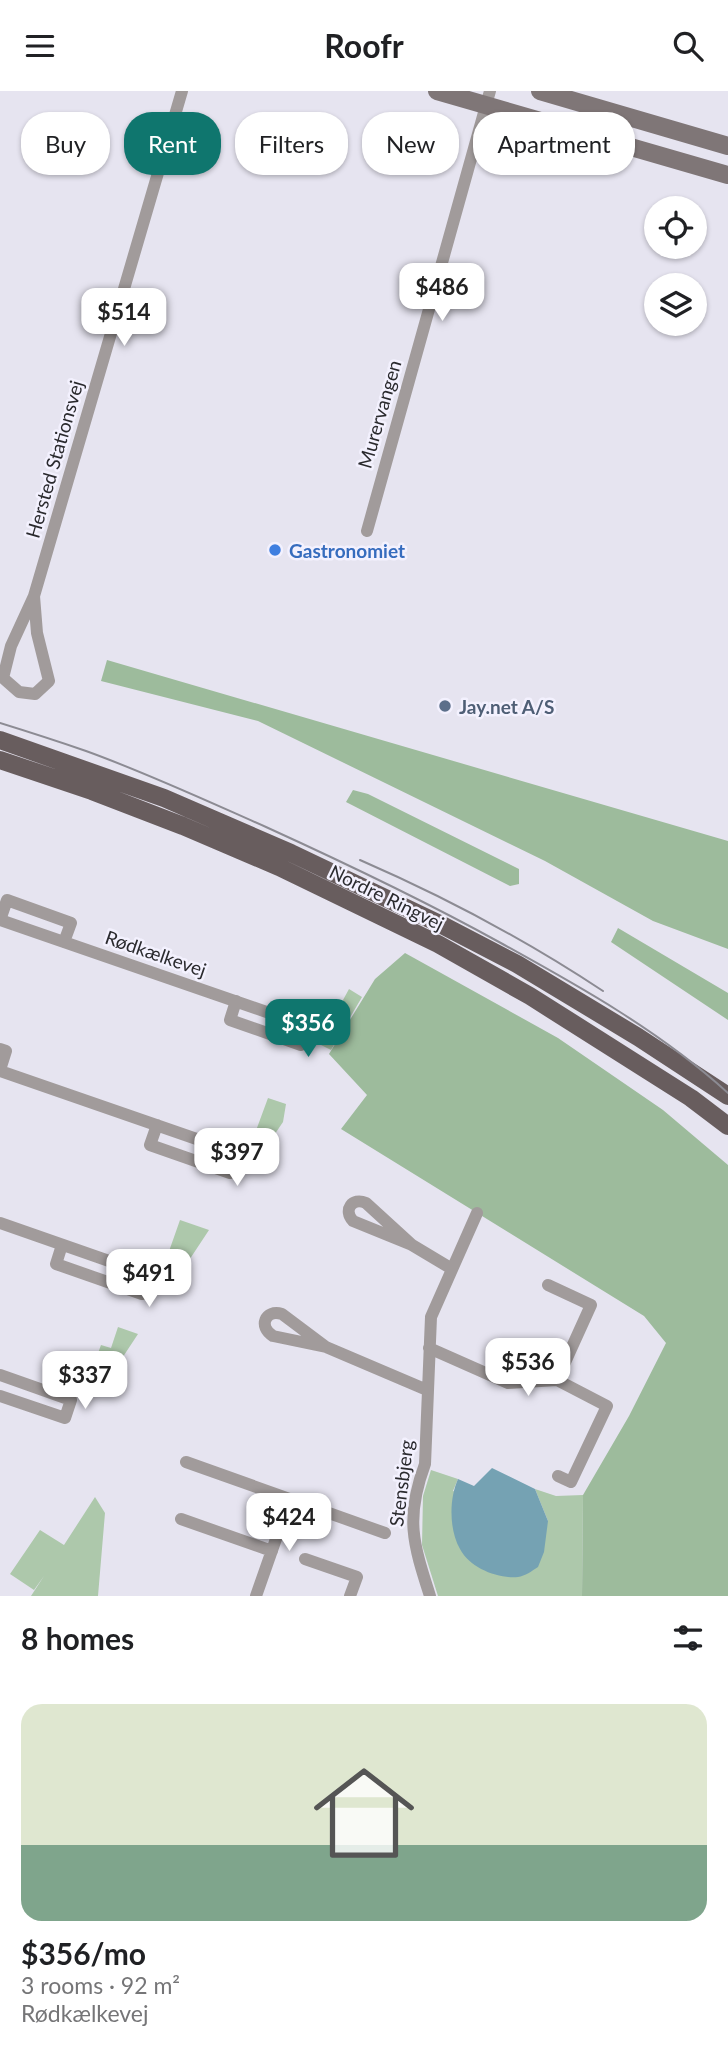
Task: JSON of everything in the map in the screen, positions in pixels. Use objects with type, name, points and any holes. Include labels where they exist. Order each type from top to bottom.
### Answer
[{"type":"main road","name":"Nordre Ringvej","points":[[0,740],[164,798],[291,853],[442,925],[528,970],[728,1096]]},
{"type":"main road","name":"Nordre Ringvej","points":[[0,760],[183,826],[278,867],[438,944],[530,996],[691,1098],[728,1126]]},
{"type":"street","name":"Hersted Stationsvej","points":[[34,596],[37,633],[49,681],[35,694],[19,692],[3,678],[11,646],[34,596],[182,91]]},
{"type":"street","points":[[437,91],[488,98],[728,175]]},
{"type":"street","points":[[540,91],[728,146]]},
{"type":"street","name":"Murervangen","points":[[366,531],[488,98]]},
{"type":"street","name":"Rødkælkevej","points":[[64,942],[71,923],[7,900],[0,920],[307,1026],[301,1045],[230,1020],[236,1002]]},
{"type":"street","points":[[0,1049],[6,1051],[0,1071],[157,1125],[237,1153],[230,1173],[150,1145],[157,1125]]},
{"type":"street","points":[[412,1245],[366,1203],[355,1201],[350,1205],[349,1217],[353,1221],[412,1245],[452,1269]]},
{"type":"street","name":"Stensbjerg","points":[[430,1596],[413,1539],[412,1519],[417,1485],[425,1464],[431,1317],[477,1213]]},
{"type":"street","points":[[0,1223],[149,1275],[142,1294],[56,1264],[62,1245]]},
{"type":"street","points":[[548,1285],[591,1305],[557,1380]]},
{"type":"street","points":[[326,1347],[428,1391]]},
{"type":"street","points":[[429,1348],[508,1383],[557,1380],[607,1406],[571,1482],[558,1476]]},
{"type":"street","points":[[0,1375],[71,1399],[65,1418],[0,1396]]},
{"type":"street","points":[[186,1462],[385,1533]]},
{"type":"street","points":[[256,1596],[290,1499]]},
{"type":"street","points":[[181,1519],[272,1551]]},
{"type":"street","points":[[305,1559],[357,1577],[350,1596]]},
{"type":"green space","points":[[107,660],[728,841],[728,949],[653,921],[545,861],[258,721],[101,681]]},
{"type":"green space","points":[[353,790],[368,794],[519,869],[519,884],[510,886],[346,802]]},
{"type":"green space","points":[[618,928],[728,993],[728,1020],[611,942]]},
{"type":"green space","points":[[405,953],[558,1038],[663,1110],[728,1165],[728,1596],[582,1596],[583,1495],[629,1416],[666,1343],[644,1316],[341,1129],[367,1095],[329,1054],[375,979]]},
{"type":"green space","points":[[349,989],[362,997],[331,1050],[319,1044]]},
{"type":"green space","points":[[268,1098],[286,1104],[283,1122],[258,1159],[247,1155]]},
{"type":"green space","points":[[180,1220],[209,1230],[176,1280],[161,1274]]},
{"type":"green space","points":[[118,1327],[138,1334],[109,1378],[91,1372],[101,1345],[111,1348]]},
{"type":"green space","points":[[431,1470],[458,1479],[453,1491],[548,1521],[535,1489],[556,1496],[583,1495],[582,1596],[438,1596],[422,1545],[423,1496]]},
{"type":"green space","points":[[95,1497],[105,1513],[98,1596],[31,1596],[44,1576],[34,1590],[10,1574],[40,1530],[64,1545]]},
{"type":"water","points":[[492,1468],[535,1489],[548,1521],[544,1552],[538,1567],[521,1576],[502,1576],[477,1567],[465,1556],[456,1541],[452,1505],[458,1479],[474,1486]]},
{"type":"tram line","points":[[0,723],[86,751],[154,778],[413,897],[470,926],[618,1011],[675,1049],[728,1093]]},
{"type":"tram line","points":[[360,860],[484,920],[603,991]]},
{"type":"place","name":"Gastronomiet","points":[[275,550]]},
{"type":"place","name":"Jay.net A/S","points":[[445,706]]}]
